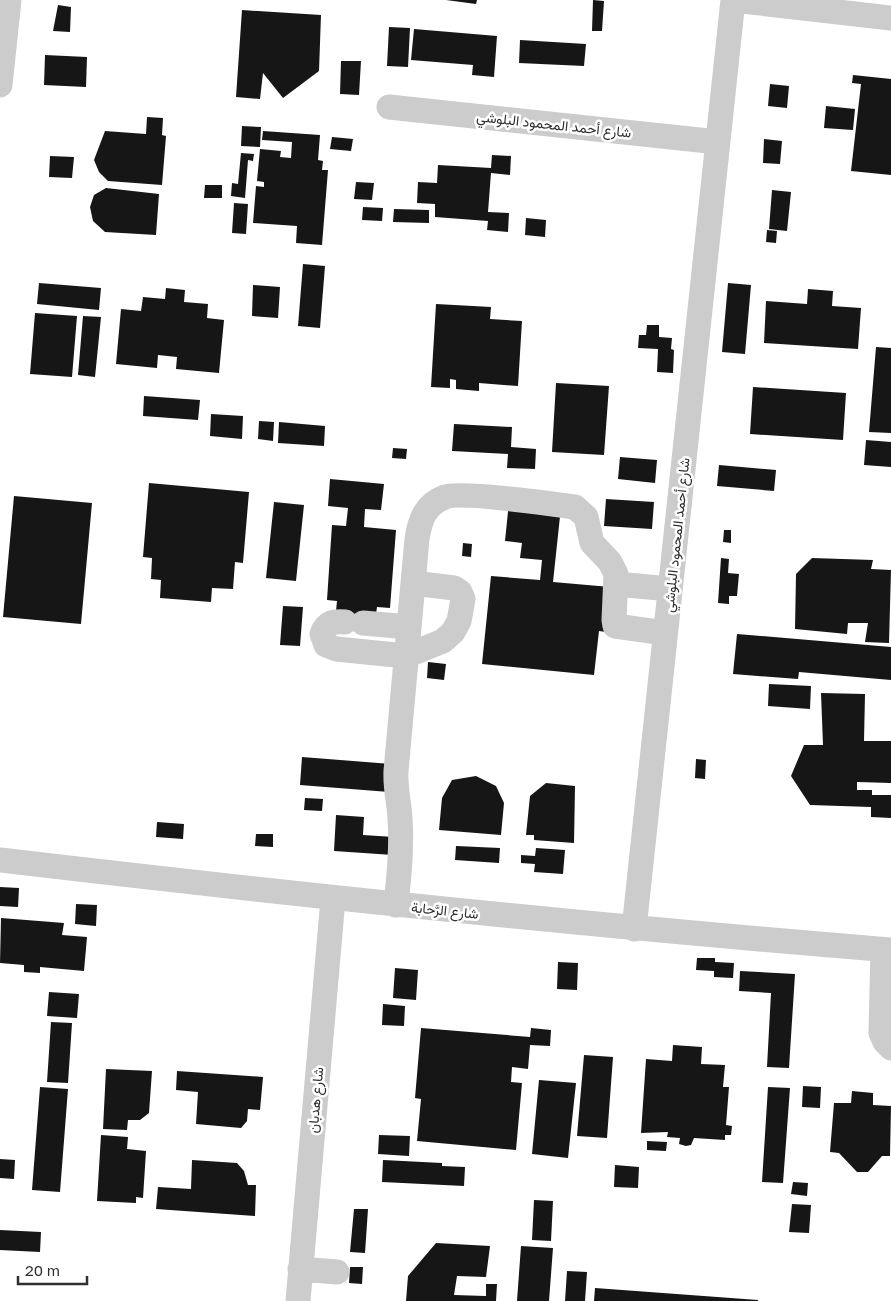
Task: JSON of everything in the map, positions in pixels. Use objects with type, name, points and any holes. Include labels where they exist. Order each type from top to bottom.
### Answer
[{"type":"street","points":[[0,85],[9,0]]},
{"type":"street","points":[[733,0],[891,18]]},
{"type":"street","name":"شارع أحمد المحمود البلوشي","points":[[634,929],[733,0]]},
{"type":"street","name":"شارع أحمد المحمود البلوشي","points":[[390,106],[718,142]]},
{"type":"street","points":[[396,905],[400,856],[400,818],[395,779],[420,520],[430,505],[446,496],[465,495],[575,508],[586,518],[589,534],[598,551],[614,568],[616,584],[614,620],[616,626],[666,632]]},
{"type":"street","points":[[409,627],[332,622],[327,624],[322,634],[326,645],[336,649],[406,656],[443,641],[453,632],[459,621],[463,599],[460,592],[454,588],[413,583]]},
{"type":"street","points":[[616,584],[670,589]]},
{"type":"street","name":"شارع الرَّحابة","points":[[0,860],[333,899],[634,929],[887,950]]},
{"type":"street","name":"شارع هدبان","points":[[298,1301],[333,899]]},
{"type":"street","points":[[887,950],[881,1033],[885,1042],[891,1048]]},
{"type":"street","points":[[300,1270],[337,1272]]},
{"type":"building","points":[[446,0],[477,0],[476,4]]},
{"type":"building","points":[[593,0],[604,1],[602,31],[592,31]]},
{"type":"building","points":[[58,5],[71,7],[70,32],[53,31]]},
{"type":"building","points":[[242,10],[321,15],[319,71],[283,98],[263,73],[260,99],[236,97]]},
{"type":"building","points":[[389,27],[410,28],[408,67],[387,66]]},
{"type":"building","points":[[414,29],[497,36],[494,77],[472,75],[473,65],[411,60]]},
{"type":"building","points":[[520,40],[586,44],[584,66],[519,63]]},
{"type":"building","points":[[45,55],[87,57],[86,87],[44,85]]},
{"type":"building","points":[[341,61],[361,61],[359,95],[340,94]]},
{"type":"building","points":[[853,75],[891,79],[891,175],[851,171],[861,84],[852,83]]},
{"type":"building","points":[[770,84],[789,86],[787,108],[768,106]]},
{"type":"building","points":[[826,106],[855,109],[853,130],[824,128]]},
{"type":"building","points":[[147,117],[163,118],[162,135],[166,136],[162,185],[108,181],[99,172],[94,160],[105,131],[146,134]]},
{"type":"building","points":[[242,126],[261,127],[260,147],[241,146]]},
{"type":"building","points":[[263,131],[320,135],[318,160],[323,161],[322,170],[328,170],[322,245],[296,243],[297,226],[253,223],[256,186],[264,187],[264,182],[257,181],[260,149],[281,151],[280,157],[291,158],[292,142],[262,140]]},
{"type":"building","points":[[332,137],[353,139],[351,151],[330,149]]},
{"type":"building","points":[[764,139],[782,141],[780,164],[763,163]]},
{"type":"building","points":[[241,153],[254,154],[253,161],[248,160],[245,198],[231,196],[232,183],[238,184]]},
{"type":"building","points":[[492,155],[511,156],[510,175],[491,173],[488,212],[509,213],[508,232],[487,230],[488,221],[435,217],[435,204],[417,203],[418,182],[437,183],[438,165],[491,168]]},
{"type":"building","points":[[50,156],[74,157],[72,178],[49,177]]},
{"type":"building","points":[[356,182],[374,183],[372,200],[354,199]]},
{"type":"building","points":[[205,185],[222,185],[222,198],[204,198]]},
{"type":"building","points":[[106,188],[159,194],[156,235],[105,232],[93,221],[90,207],[94,195]]},
{"type":"building","points":[[772,190],[791,192],[787,231],[769,229]]},
{"type":"building","points":[[234,203],[248,204],[246,234],[232,233]]},
{"type":"building","points":[[363,207],[383,208],[382,221],[362,220]]},
{"type":"building","points":[[394,209],[429,210],[429,223],[393,222]]},
{"type":"building","points":[[526,218],[546,220],[545,237],[525,235]]},
{"type":"building","points":[[767,230],[777,231],[776,243],[766,242]]},
{"type":"building","points":[[303,264],[325,266],[320,328],[298,326]]},
{"type":"building","points":[[39,283],[101,288],[99,310],[37,304]]},
{"type":"building","points":[[728,283],[751,285],[745,354],[722,352]]},
{"type":"building","points":[[253,285],[280,287],[278,318],[252,316]]},
{"type":"building","points":[[166,288],[185,290],[184,302],[208,304],[207,318],[224,320],[219,373],[176,369],[177,357],[158,355],[157,368],[116,364],[121,309],[141,311],[143,297],[165,299]]},
{"type":"building","points":[[808,289],[833,291],[832,306],[861,308],[858,349],[764,343],[766,301],[807,304]]},
{"type":"building","points":[[436,304],[491,307],[490,319],[522,321],[518,386],[479,383],[479,391],[456,389],[456,380],[450,379],[450,388],[431,387]]},
{"type":"building","points":[[35,313],[77,316],[72,377],[30,374]]},
{"type":"building","points":[[83,316],[101,317],[95,377],[78,375]]},
{"type":"building","points":[[647,325],[659,325],[659,337],[672,338],[671,349],[674,350],[673,373],[657,372],[658,349],[638,348],[639,335],[646,335]]},
{"type":"building","points":[[876,347],[891,348],[891,433],[869,432]]},
{"type":"building","points":[[556,383],[609,386],[604,455],[552,452]]},
{"type":"building","points":[[753,387],[846,393],[843,440],[750,434]]},
{"type":"building","points":[[144,396],[200,400],[198,420],[143,416]]},
{"type":"building","points":[[211,414],[243,416],[242,439],[210,436]]},
{"type":"building","points":[[259,421],[274,422],[273,441],[258,439]]},
{"type":"building","points":[[279,422],[325,426],[324,446],[278,443]]},
{"type":"building","points":[[454,424],[512,427],[511,447],[536,449],[535,469],[507,468],[508,454],[452,451]]},
{"type":"building","points":[[866,440],[891,442],[891,467],[864,465]]},
{"type":"building","points":[[393,448],[407,449],[406,459],[392,458]]},
{"type":"building","points":[[620,457],[657,460],[655,483],[618,479]]},
{"type":"building","points":[[719,465],[776,470],[774,491],[717,486]]},
{"type":"building","points":[[330,479],[384,484],[381,510],[365,509],[364,527],[396,530],[390,608],[377,607],[376,614],[363,627],[336,611],[337,601],[327,600],[332,525],[346,526],[348,508],[328,506]]},
{"type":"building","points":[[149,483],[249,492],[243,563],[235,562],[233,589],[212,588],[211,602],[160,598],[161,580],[151,579],[152,558],[143,557]]},
{"type":"building","points":[[14,496],[92,503],[81,624],[3,617]]},
{"type":"building","points":[[606,499],[654,502],[652,529],[604,526]]},
{"type":"building","points":[[274,502],[304,505],[296,581],[266,578]]},
{"type":"building","points":[[509,502],[561,507],[553,582],[610,587],[606,632],[599,631],[594,675],[482,664],[491,576],[540,580],[542,560],[520,558],[522,543],[505,541]]},
{"type":"building","points":[[724,530],[731,530],[731,543],[723,542]]},
{"type":"building","points":[[463,543],[472,544],[471,557],[462,556]]},
{"type":"building","points":[[721,558],[729,559],[728,573],[739,574],[737,596],[729,596],[729,604],[718,603]]},
{"type":"building","points":[[812,558],[873,560],[871,569],[891,570],[889,643],[865,642],[868,623],[848,623],[847,634],[795,629],[796,574]]},
{"type":"building","points":[[283,606],[303,607],[300,646],[280,645]]},
{"type":"building","points":[[737,634],[891,647],[891,680],[799,672],[798,679],[733,674]]},
{"type":"building","points":[[428,662],[446,664],[444,680],[427,678]]},
{"type":"building","points":[[769,684],[811,686],[810,709],[768,706]]},
{"type":"building","points":[[821,693],[865,694],[864,741],[891,741],[891,783],[857,782],[857,790],[872,790],[872,795],[891,795],[891,818],[871,817],[871,807],[810,805],[791,776],[804,745],[823,745]]},
{"type":"building","points":[[302,757],[391,764],[389,792],[300,785]]},
{"type":"building","points":[[696,759],[706,760],[705,779],[695,778]]},
{"type":"building","points":[[476,776],[496,786],[504,803],[501,835],[439,830],[442,798],[452,780]]},
{"type":"building","points":[[546,783],[575,786],[574,843],[534,840],[534,835],[526,835],[530,796]]},
{"type":"building","points":[[305,798],[323,799],[322,811],[304,810]]},
{"type":"building","points":[[336,815],[364,817],[363,835],[394,837],[393,855],[334,851]]},
{"type":"building","points":[[157,822],[184,824],[183,839],[156,837]]},
{"type":"building","points":[[256,834],[273,834],[273,847],[255,846]]},
{"type":"building","points":[[456,846],[500,848],[499,863],[455,860]]},
{"type":"building","points":[[536,848],[565,850],[563,874],[534,872],[535,864],[521,863],[521,855],[535,856]]},
{"type":"building","points":[[0,887],[19,888],[18,907],[0,906]]},
{"type":"building","points":[[76,904],[97,905],[96,926],[75,924]]},
{"type":"building","points":[[1,918],[64,923],[62,935],[87,937],[84,971],[40,967],[40,973],[24,972],[24,965],[0,963]]},
{"type":"building","points":[[697,958],[715,958],[715,962],[734,963],[733,978],[714,977],[714,971],[696,970]]},
{"type":"building","points":[[558,962],[578,963],[577,990],[557,989]]},
{"type":"building","points":[[395,968],[418,970],[416,1000],[393,998]]},
{"type":"building","points":[[740,971],[795,974],[789,1068],[767,1067],[771,993],[739,991]]},
{"type":"building","points":[[49,992],[79,994],[77,1018],[47,1016]]},
{"type":"building","points":[[383,1004],[405,1006],[404,1026],[382,1025]]},
{"type":"building","points":[[51,1022],[72,1023],[68,1083],[47,1082]]},
{"type":"building","points":[[421,1028],[530,1037],[531,1028],[551,1030],[550,1046],[530,1045],[528,1069],[512,1067],[511,1082],[522,1083],[516,1150],[417,1141],[421,1099],[415,1098]]},
{"type":"building","points":[[673,1045],[702,1047],[701,1064],[725,1065],[723,1087],[729,1087],[726,1125],[732,1126],[731,1135],[725,1135],[725,1140],[694,1138],[691,1145],[686,1146],[679,1144],[680,1138],[667,1137],[668,1132],[641,1133],[646,1059],[672,1061]]},
{"type":"building","points":[[584,1055],[613,1057],[607,1138],[577,1136]]},
{"type":"building","points":[[106,1069],[152,1071],[149,1113],[140,1120],[128,1120],[127,1130],[103,1129]]},
{"type":"building","points":[[177,1071],[263,1077],[260,1110],[248,1109],[247,1121],[241,1128],[196,1124],[198,1092],[176,1090]]},
{"type":"building","points":[[539,1080],[576,1083],[568,1158],[532,1154]]},
{"type":"building","points":[[803,1086],[821,1087],[820,1108],[802,1107]]},
{"type":"building","points":[[40,1087],[68,1089],[60,1192],[32,1190]]},
{"type":"building","points":[[768,1087],[790,1088],[783,1183],[762,1182]]},
{"type":"building","points":[[852,1091],[873,1093],[873,1105],[891,1106],[890,1156],[882,1156],[868,1172],[857,1172],[839,1153],[830,1152],[834,1103],[851,1103]]},
{"type":"building","points":[[101,1135],[128,1137],[127,1149],[146,1151],[143,1198],[136,1197],[136,1203],[97,1201]]},
{"type":"building","points":[[379,1135],[410,1136],[409,1156],[378,1154]]},
{"type":"building","points":[[647,1141],[667,1142],[666,1151],[647,1150]]},
{"type":"building","points":[[0,1159],[15,1160],[14,1179],[0,1178]]},
{"type":"building","points":[[192,1160],[237,1163],[244,1171],[248,1185],[256,1185],[255,1216],[156,1209],[158,1187],[191,1189]]},
{"type":"building","points":[[383,1160],[442,1163],[442,1166],[465,1167],[464,1186],[382,1182]]},
{"type":"building","points":[[615,1165],[639,1167],[638,1188],[614,1187]]},
{"type":"building","points":[[793,1182],[808,1183],[807,1196],[791,1194]]},
{"type":"building","points":[[534,1200],[553,1201],[551,1241],[532,1240]]},
{"type":"building","points":[[792,1204],[811,1205],[809,1233],[789,1232]]},
{"type":"building","points":[[354,1209],[368,1209],[365,1253],[350,1252]]},
{"type":"building","points":[[0,1230],[41,1232],[40,1252],[0,1250]]},
{"type":"building","points":[[436,1243],[490,1246],[486,1277],[457,1276],[454,1295],[486,1296],[486,1284],[497,1284],[496,1301],[406,1301],[408,1276]]},
{"type":"building","points":[[521,1246],[553,1248],[549,1301],[517,1301]]},
{"type":"building","points":[[350,1267],[363,1267],[362,1284],[349,1283]]},
{"type":"building","points":[[567,1271],[587,1272],[585,1301],[565,1301]]},
{"type":"building","points":[[595,1288],[758,1300],[758,1301],[594,1301]]}]
